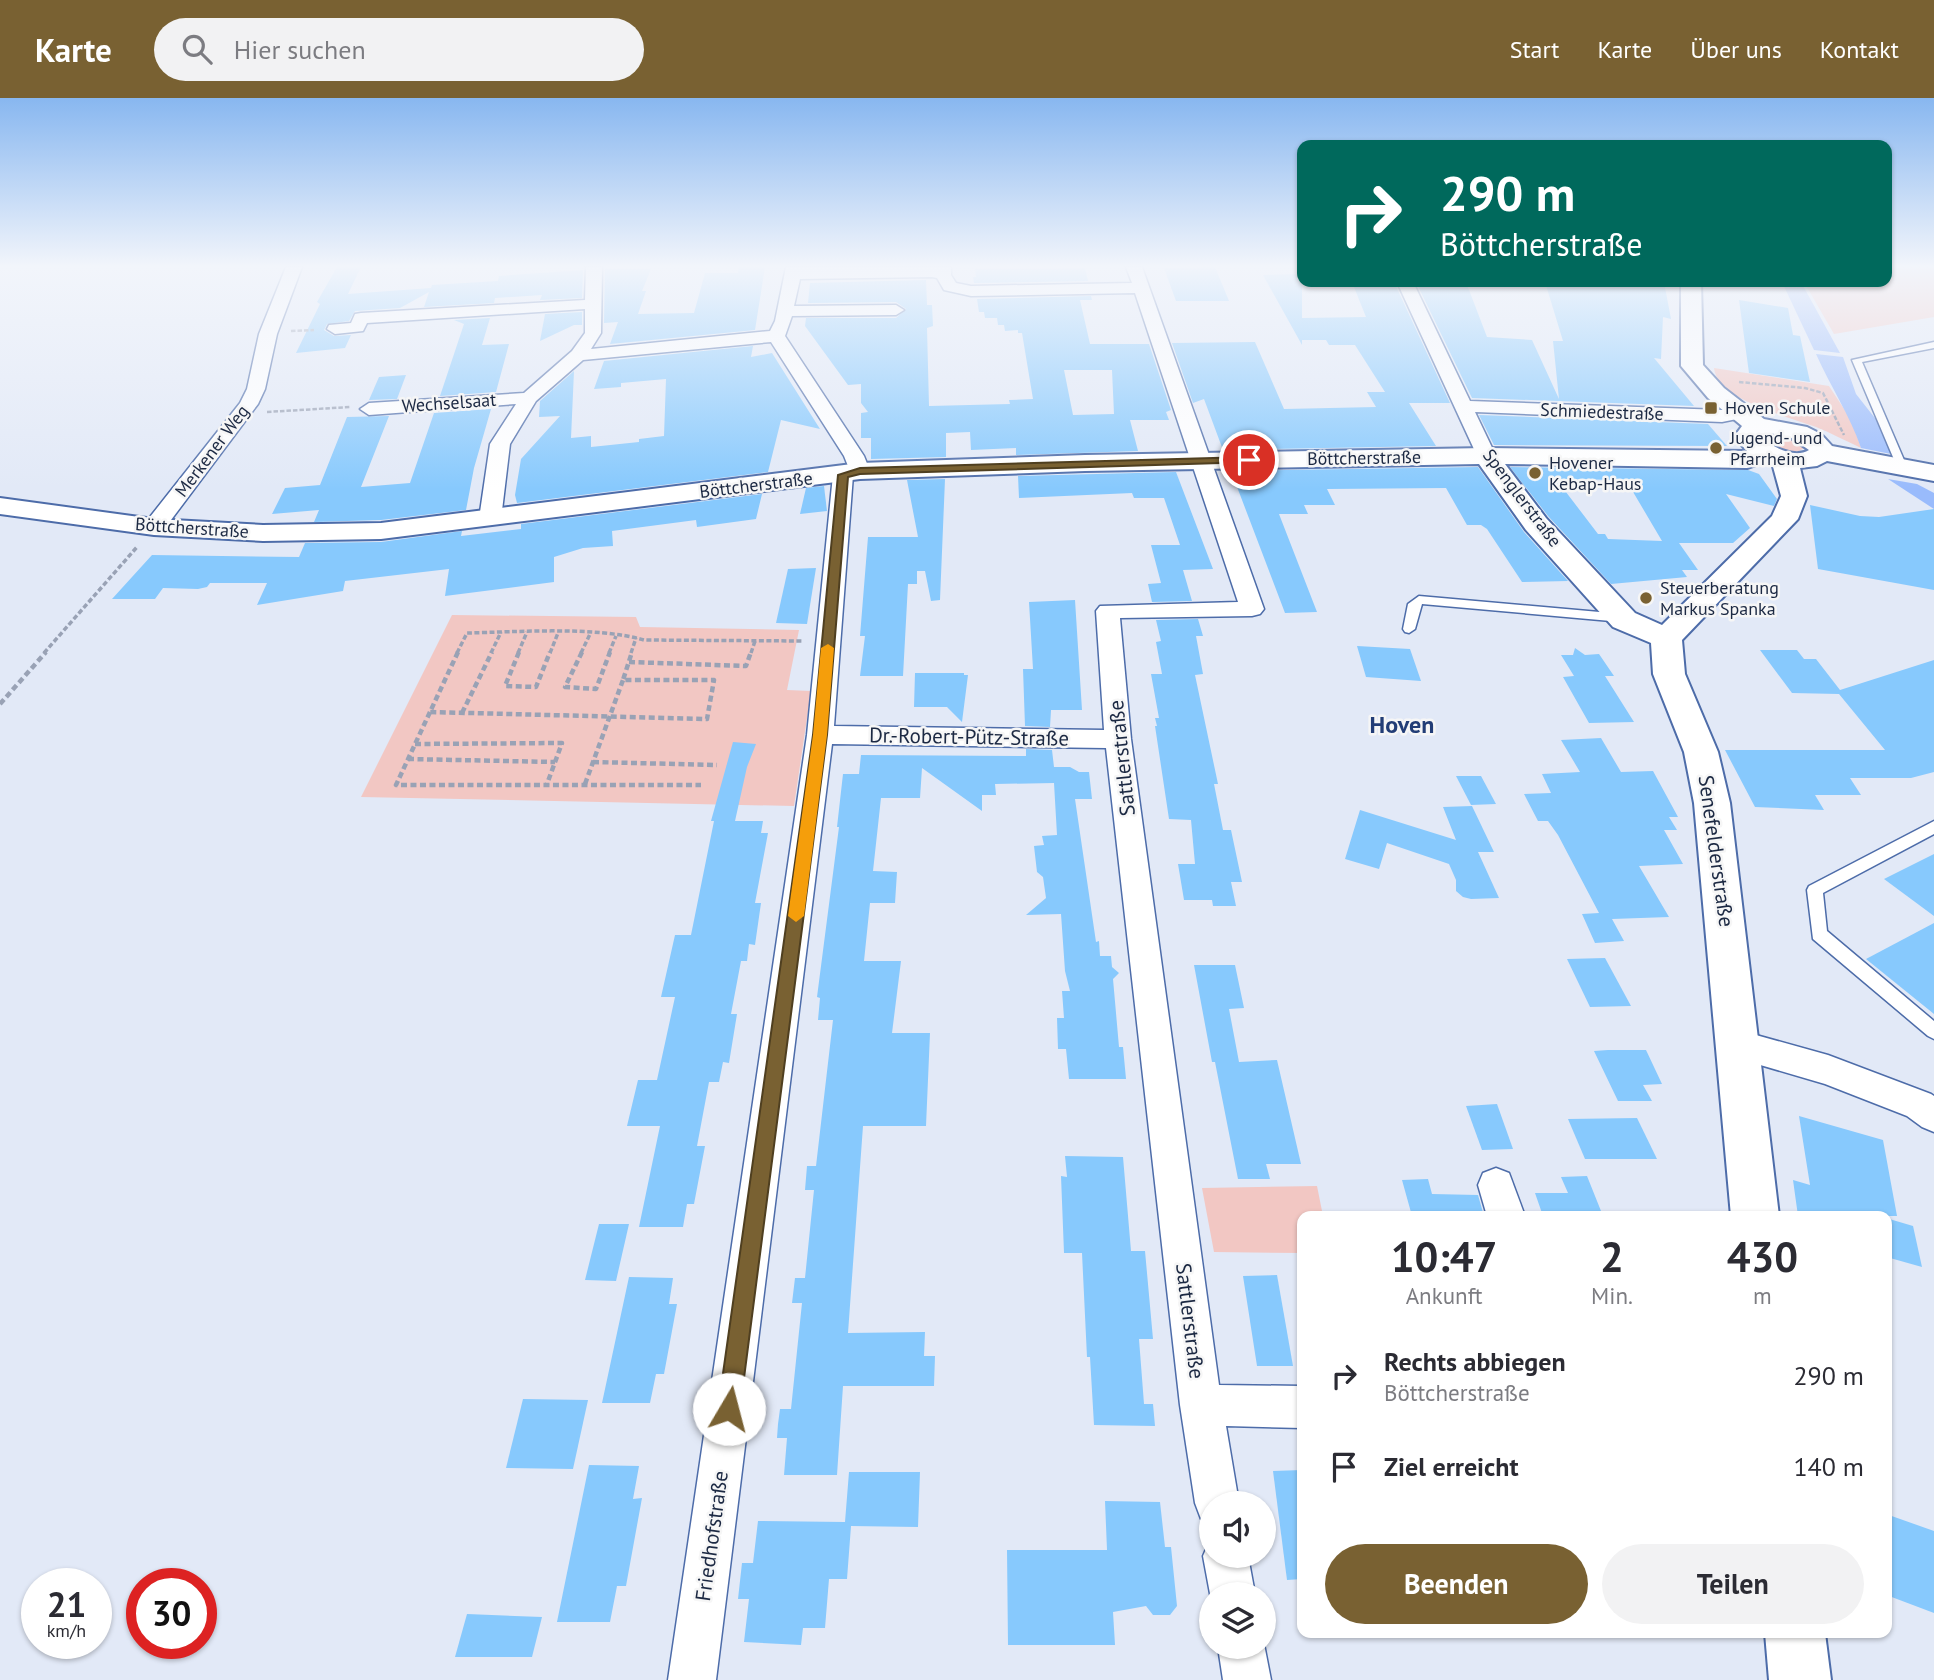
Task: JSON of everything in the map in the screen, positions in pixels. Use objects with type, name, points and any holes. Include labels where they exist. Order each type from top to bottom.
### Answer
[{"type":"main road","points":[[1690,341],[1692,366],[1703,380],[1750,420],[1804,434],[1819,444],[1822,452],[1934,472]]},
{"type":"main road","points":[[1666,638],[1784,519],[1794,496],[1775,456],[1747,437],[1752,429],[1750,420]]},
{"type":"main road","name":"Böttcherstraße","points":[[0,506],[154,527],[263,534],[368,531],[490,519],[851,473],[1203,460],[1486,456],[1747,460],[1775,456],[1807,460],[1816,458],[1822,452]]},
{"type":"main road","name":"Spenglerstraße","points":[[1486,456],[1536,524],[1622,618],[1666,638]]},
{"type":"main road","name":"Senefelderstraße","points":[[1666,638],[1669,674],[1701,752],[1712,803],[1755,1211]]},
{"type":"main road","points":[[1796,1638],[1800,1680]]},
{"type":"street","name":"Merkener Weg","points":[[154,527],[242,414],[256,389],[267,341]]},
{"type":"street","name":"Wechselsaat","points":[[490,519],[500,444],[529,398],[578,355],[588,341]]},
{"type":"street","points":[[578,355],[726,341]]},
{"type":"street","points":[[779,341],[854,456],[851,473]]},
{"type":"street","name":"Sattlerstraße","points":[[1160,341],[1252,609],[1108,611],[1118,739],[1201,1405],[1215,1491]]},
{"type":"street","name":"Spenglerstraße","points":[[1433,341],[1486,456]]},
{"type":"street","name":"Wechselsaat","points":[[369,409],[529,398]]},
{"type":"street","name":"Schmiedestraße","points":[[1463,406],[1722,416],[1750,420]]},
{"type":"street","name":"Friedhofstraße","points":[[692,1680],[820,735],[828,641],[851,473]]},
{"type":"street","name":"Dr.-Robert-Pütz-Straße","points":[[820,735],[1118,739]]},
{"type":"street","points":[[1738,1045],[1828,1070],[1919,1105],[1934,1116]]},
{"type":"street","name":"Sattlerstraße","points":[[1201,1405],[1297,1406]]},
{"type":"street","points":[[1243,1659],[1247,1680]]},
{"type":"lane","points":[[1902,467],[1857,360],[1934,345]]},
{"type":"lane","points":[[1409,629],[1413,604],[1419,600],[1622,618]]},
{"type":"lane","points":[[1934,827],[1815,890],[1819,934],[1934,1031]]},
{"type":"path","points":[[1703,380],[1805,388],[1823,393],[1849,444]]},
{"type":"path","points":[[242,414],[369,409]]},
{"type":"path","points":[[0,704],[154,527]]},
{"type":"path","points":[[462,713],[501,632]]},
{"type":"path","points":[[701,785],[396,785],[467,633],[527,632],[636,638],[828,641]]},
{"type":"path","points":[[527,632],[505,686],[536,687],[558,633]]},
{"type":"path","points":[[590,634],[565,687],[596,689],[617,635]]},
{"type":"path","points":[[585,784],[636,638]]},
{"type":"path","points":[[629,662],[746,666],[755,641]]},
{"type":"path","points":[[430,712],[707,719],[714,680],[623,680]]},
{"type":"path","points":[[415,744],[562,743],[547,784]]},
{"type":"path","points":[[408,758],[555,762]]},
{"type":"path","points":[[593,762],[717,765]]},
{"type":"shaded area","points":[[1714,368],[1829,386],[1852,421],[1861,448],[1741,398],[1718,379]]},
{"type":"shaded area","points":[[1773,433],[1792,437],[1804,448],[1789,452],[1774,447],[1765,442],[1764,436]]},
{"type":"shaded area","points":[[452,615],[636,617],[640,627],[799,630],[787,690],[811,691],[794,806],[361,797]]},
{"type":"shaded area","points":[[1317,1186],[1322,1211],[1297,1211],[1297,1253],[1214,1252],[1202,1188]]},
{"type":"water","points":[[1810,341],[1833,341],[1840,353],[1814,350]]},
{"type":"water","points":[[1816,354],[1843,357],[1856,394],[1878,422],[1891,454],[1861,448]]},
{"type":"water","points":[[1888,479],[1917,484],[1934,493],[1934,509]]},
{"type":"building","points":[[302,341],[348,341],[345,348],[296,353]]},
{"type":"building","points":[[458,341],[483,341],[482,345],[509,344],[496,392],[440,396]]},
{"type":"building","points":[[611,341],[643,341],[610,344]]},
{"type":"building","points":[[816,341],[927,341],[929,406],[1010,404],[1009,400],[1033,399],[1023,341],[1149,344],[1171,410],[1166,412],[1169,420],[1130,420],[1138,451],[1016,455],[1016,448],[971,450],[970,432],[946,433],[946,457],[871,459],[871,438],[861,438],[861,413],[868,412],[861,403],[861,384],[848,385]],"holes":[[[1064,370],[1112,370],[1114,414],[1073,415]]]},
{"type":"building","points":[[1326,341],[1421,341],[1450,403],[1409,403],[1436,446],[1223,450],[1204,399],[1193,403],[1172,343],[1255,342],[1284,409],[1376,407],[1367,392],[1385,392],[1355,345],[1329,345]]},
{"type":"building","points":[[1444,341],[1532,341],[1559,399],[1553,341],[1662,341],[1661,359],[1654,358],[1694,406],[1472,398]]},
{"type":"building","points":[[1745,341],[1801,341],[1810,382],[1749,373]]},
{"type":"building","points":[[753,346],[751,357],[772,353],[820,429],[781,420],[768,472],[517,503],[515,495],[521,459],[560,416],[539,417],[540,401],[574,371],[571,438],[591,436],[591,447],[639,442],[639,439],[664,436],[666,379],[621,383],[621,387],[594,389],[604,361]]},
{"type":"building","points":[[406,375],[397,399],[369,400],[379,377]]},
{"type":"building","points":[[491,409],[474,468],[466,510],[381,520],[314,522],[319,510],[272,514],[285,488],[320,485],[347,417],[389,416],[361,487],[410,483],[434,413]]},
{"type":"building","points":[[1479,415],[1708,424],[1727,446],[1494,445]]},
{"type":"building","points":[[1478,467],[1524,532],[1568,581],[1522,582],[1487,529],[1481,525],[1467,525],[1446,488],[1327,489],[1335,505],[1304,505],[1308,514],[1279,514],[1317,612],[1285,613],[1231,471]]},
{"type":"building","points":[[1510,467],[1748,470],[1759,474],[1777,499],[1774,506],[1726,494],[1750,528],[1733,543],[1679,543],[1698,570],[1682,570],[1687,577],[1611,584],[1548,516]],"holes":[[[1556,479],[1626,480],[1662,541],[1608,539],[1605,534],[1598,534]]]},
{"type":"building","points":[[1176,472],[1213,569],[1183,570],[1192,601],[1152,602],[1148,584],[1161,583],[1151,545],[1180,545],[1164,498],[1134,498],[1132,493],[1019,498],[1018,476]]},
{"type":"building","points":[[945,479],[940,600],[931,601],[925,571],[917,571],[917,584],[908,584],[903,676],[860,676],[865,636],[860,636],[868,537],[918,537],[907,480]]},
{"type":"building","points":[[824,486],[827,511],[800,514],[806,488]]},
{"type":"building","points":[[762,494],[756,519],[697,527],[696,520],[612,531],[613,546],[583,548],[554,557],[554,582],[445,596],[449,569],[345,581],[343,591],[257,605],[267,583],[210,583],[207,587],[198,589],[163,588],[155,599],[112,599],[152,555],[299,557],[305,543],[381,542],[462,531],[461,536],[521,529],[521,524]]},
{"type":"building","points":[[1810,505],[1860,516],[1879,517],[1934,509],[1934,590],[1818,569]]},
{"type":"building","points":[[816,568],[807,624],[776,623],[788,569]]},
{"type":"building","points":[[1075,600],[1082,710],[1051,710],[1050,727],[1025,726],[1023,669],[1033,669],[1029,602]]},
{"type":"building","points":[[1198,619],[1203,636],[1196,636],[1203,674],[1195,675],[1218,784],[1214,784],[1223,830],[1231,830],[1242,882],[1231,882],[1236,906],[1213,906],[1212,900],[1184,900],[1178,864],[1195,864],[1191,820],[1169,819],[1155,726],[1155,718],[1159,718],[1151,674],[1162,674],[1156,642],[1161,641],[1156,620]]},
{"type":"building","points":[[1357,646],[1410,649],[1421,681],[1366,677]]},
{"type":"building","points":[[1575,648],[1585,655],[1599,654],[1614,676],[1605,676],[1634,722],[1589,723],[1563,677],[1574,676],[1561,655],[1573,655]]},
{"type":"building","points":[[1760,650],[1797,650],[1804,659],[1816,659],[1840,690],[1934,660],[1934,772],[1911,778],[1850,778],[1861,795],[1815,795],[1824,810],[1755,807],[1725,750],[1885,750],[1839,694],[1792,693]]},
{"type":"building","points":[[915,673],[968,675],[962,722],[947,707],[914,707]]},
{"type":"building","points":[[1601,738],[1621,772],[1653,771],[1678,817],[1669,817],[1677,830],[1664,830],[1683,864],[1639,866],[1669,917],[1612,919],[1624,941],[1595,943],[1582,914],[1599,913],[1558,835],[1548,821],[1538,821],[1524,794],[1551,793],[1542,774],[1580,772],[1561,740]]},
{"type":"building","points":[[733,742],[756,744],[747,767],[735,821],[763,821],[761,833],[768,833],[755,903],[761,903],[755,945],[749,944],[747,961],[741,961],[731,1014],[737,1014],[729,1063],[723,1062],[719,1082],[709,1082],[697,1146],[705,1146],[694,1204],[687,1204],[683,1227],[639,1227],[660,1126],[627,1126],[638,1080],[657,1080],[675,997],[661,997],[675,935],[691,935],[714,821],[711,821]]},
{"type":"building","points":[[1026,749],[1052,750],[1054,767],[1070,767],[1079,772],[1089,772],[1092,799],[1075,799],[1096,942],[1099,941],[1100,956],[1111,956],[1112,967],[1119,973],[1113,979],[1119,1047],[1123,1047],[1126,1079],[1069,1079],[1066,1049],[1058,1049],[1057,1018],[1064,1018],[1062,991],[1070,991],[1065,971],[1061,914],[1026,915],[1046,898],[1043,877],[1037,872],[1034,846],[1044,845],[1042,836],[1057,835],[1054,783],[995,784],[996,795],[982,795],[982,811],[922,768],[920,798],[881,798],[873,871],[897,872],[895,903],[870,903],[864,961],[901,961],[892,1033],[930,1033],[926,1126],[863,1126],[848,1333],[925,1332],[924,1356],[935,1356],[934,1386],[843,1386],[837,1475],[784,1475],[787,1438],[777,1438],[778,1424],[780,1409],[791,1409],[802,1303],[792,1303],[795,1278],[805,1278],[814,1190],[805,1190],[807,1166],[816,1166],[833,1020],[818,1020],[820,998],[817,997],[839,827],[843,774],[859,774],[861,755],[1026,756]]},
{"type":"building","points":[[1456,776],[1481,776],[1496,804],[1471,805]]},
{"type":"building","points":[[1472,806],[1494,852],[1478,852],[1499,898],[1463,897],[1456,891],[1456,880],[1449,864],[1387,843],[1379,869],[1345,859],[1360,810],[1456,840],[1443,807]]},
{"type":"building","points":[[1934,854],[1934,916],[1884,879]]},
{"type":"building","points":[[1934,923],[1934,1014],[1866,959]]},
{"type":"building","points":[[1605,958],[1631,1006],[1590,1007],[1567,959]]},
{"type":"building","points":[[1194,965],[1235,965],[1244,1008],[1229,1009],[1239,1062],[1277,1060],[1301,1164],[1266,1164],[1270,1179],[1238,1179]]},
{"type":"building","points":[[1646,1050],[1662,1084],[1643,1085],[1652,1101],[1618,1101],[1594,1051]]},
{"type":"building","points":[[1497,1104],[1513,1149],[1482,1150],[1466,1106]]},
{"type":"building","points":[[1799,1116],[1883,1140],[1897,1216],[1892,1216],[1892,1211],[1797,1211],[1793,1180],[1810,1185]]},
{"type":"building","points":[[1637,1118],[1657,1159],[1585,1159],[1568,1119]]},
{"type":"building","points":[[1065,1156],[1123,1157],[1131,1251],[1145,1251],[1153,1339],[1139,1339],[1144,1404],[1153,1404],[1155,1426],[1094,1425],[1090,1357],[1087,1357],[1082,1253],[1064,1253],[1061,1176],[1067,1177]]},
{"type":"building","points":[[1587,1176],[1601,1211],[1541,1211],[1535,1193],[1568,1193],[1561,1177]]},
{"type":"building","points":[[1428,1179],[1432,1194],[1478,1195],[1483,1211],[1411,1211],[1402,1180]]},
{"type":"building","points":[[1892,1220],[1913,1226],[1922,1267],[1892,1259]]},
{"type":"building","points":[[599,1224],[629,1224],[616,1281],[585,1280]]},
{"type":"building","points":[[1277,1275],[1293,1366],[1257,1366],[1243,1276]]},
{"type":"building","points":[[629,1277],[673,1278],[669,1304],[677,1304],[664,1374],[656,1374],[650,1403],[602,1403]]},
{"type":"building","points":[[523,1399],[588,1400],[573,1469],[506,1468]]},
{"type":"building","points":[[589,1465],[639,1466],[633,1499],[642,1498],[626,1586],[617,1586],[610,1622],[557,1622]]},
{"type":"building","points":[[1297,1470],[1297,1579],[1287,1580],[1273,1471]]},
{"type":"building","points":[[849,1472],[920,1472],[918,1527],[851,1526],[847,1579],[829,1579],[825,1628],[803,1628],[801,1645],[744,1642],[749,1599],[738,1599],[742,1563],[753,1563],[758,1521],[845,1522]]},
{"type":"building","points":[[1105,1501],[1160,1502],[1165,1547],[1171,1547],[1177,1606],[1170,1615],[1153,1615],[1146,1606],[1113,1612],[1115,1645],[1008,1645],[1007,1550],[1107,1550]]},
{"type":"building","points":[[1892,1516],[1934,1531],[1934,1613],[1892,1597]]},
{"type":"building","points":[[467,1614],[542,1617],[532,1657],[455,1657]]},
{"type":"slow traffic","points":[[796,916],[820,735],[828,648]]},
{"type":"place","name":"Hoven Schule","points":[[1711,408]]},
{"type":"place","name":"Jugend- und Pfarrheim","points":[[1716,448]]},
{"type":"place","name":"Hovener Kebap-Haus","points":[[1535,473]]},
{"type":"place","name":"Steuerberatung Markus Spanka","points":[[1646,598]]},
{"type":"district","name":"Hoven","points":[[1402,725]]},
{"type":"route","points":[[729,1409],[820,735],[843,475],[860,471],[1249,460]]}]
